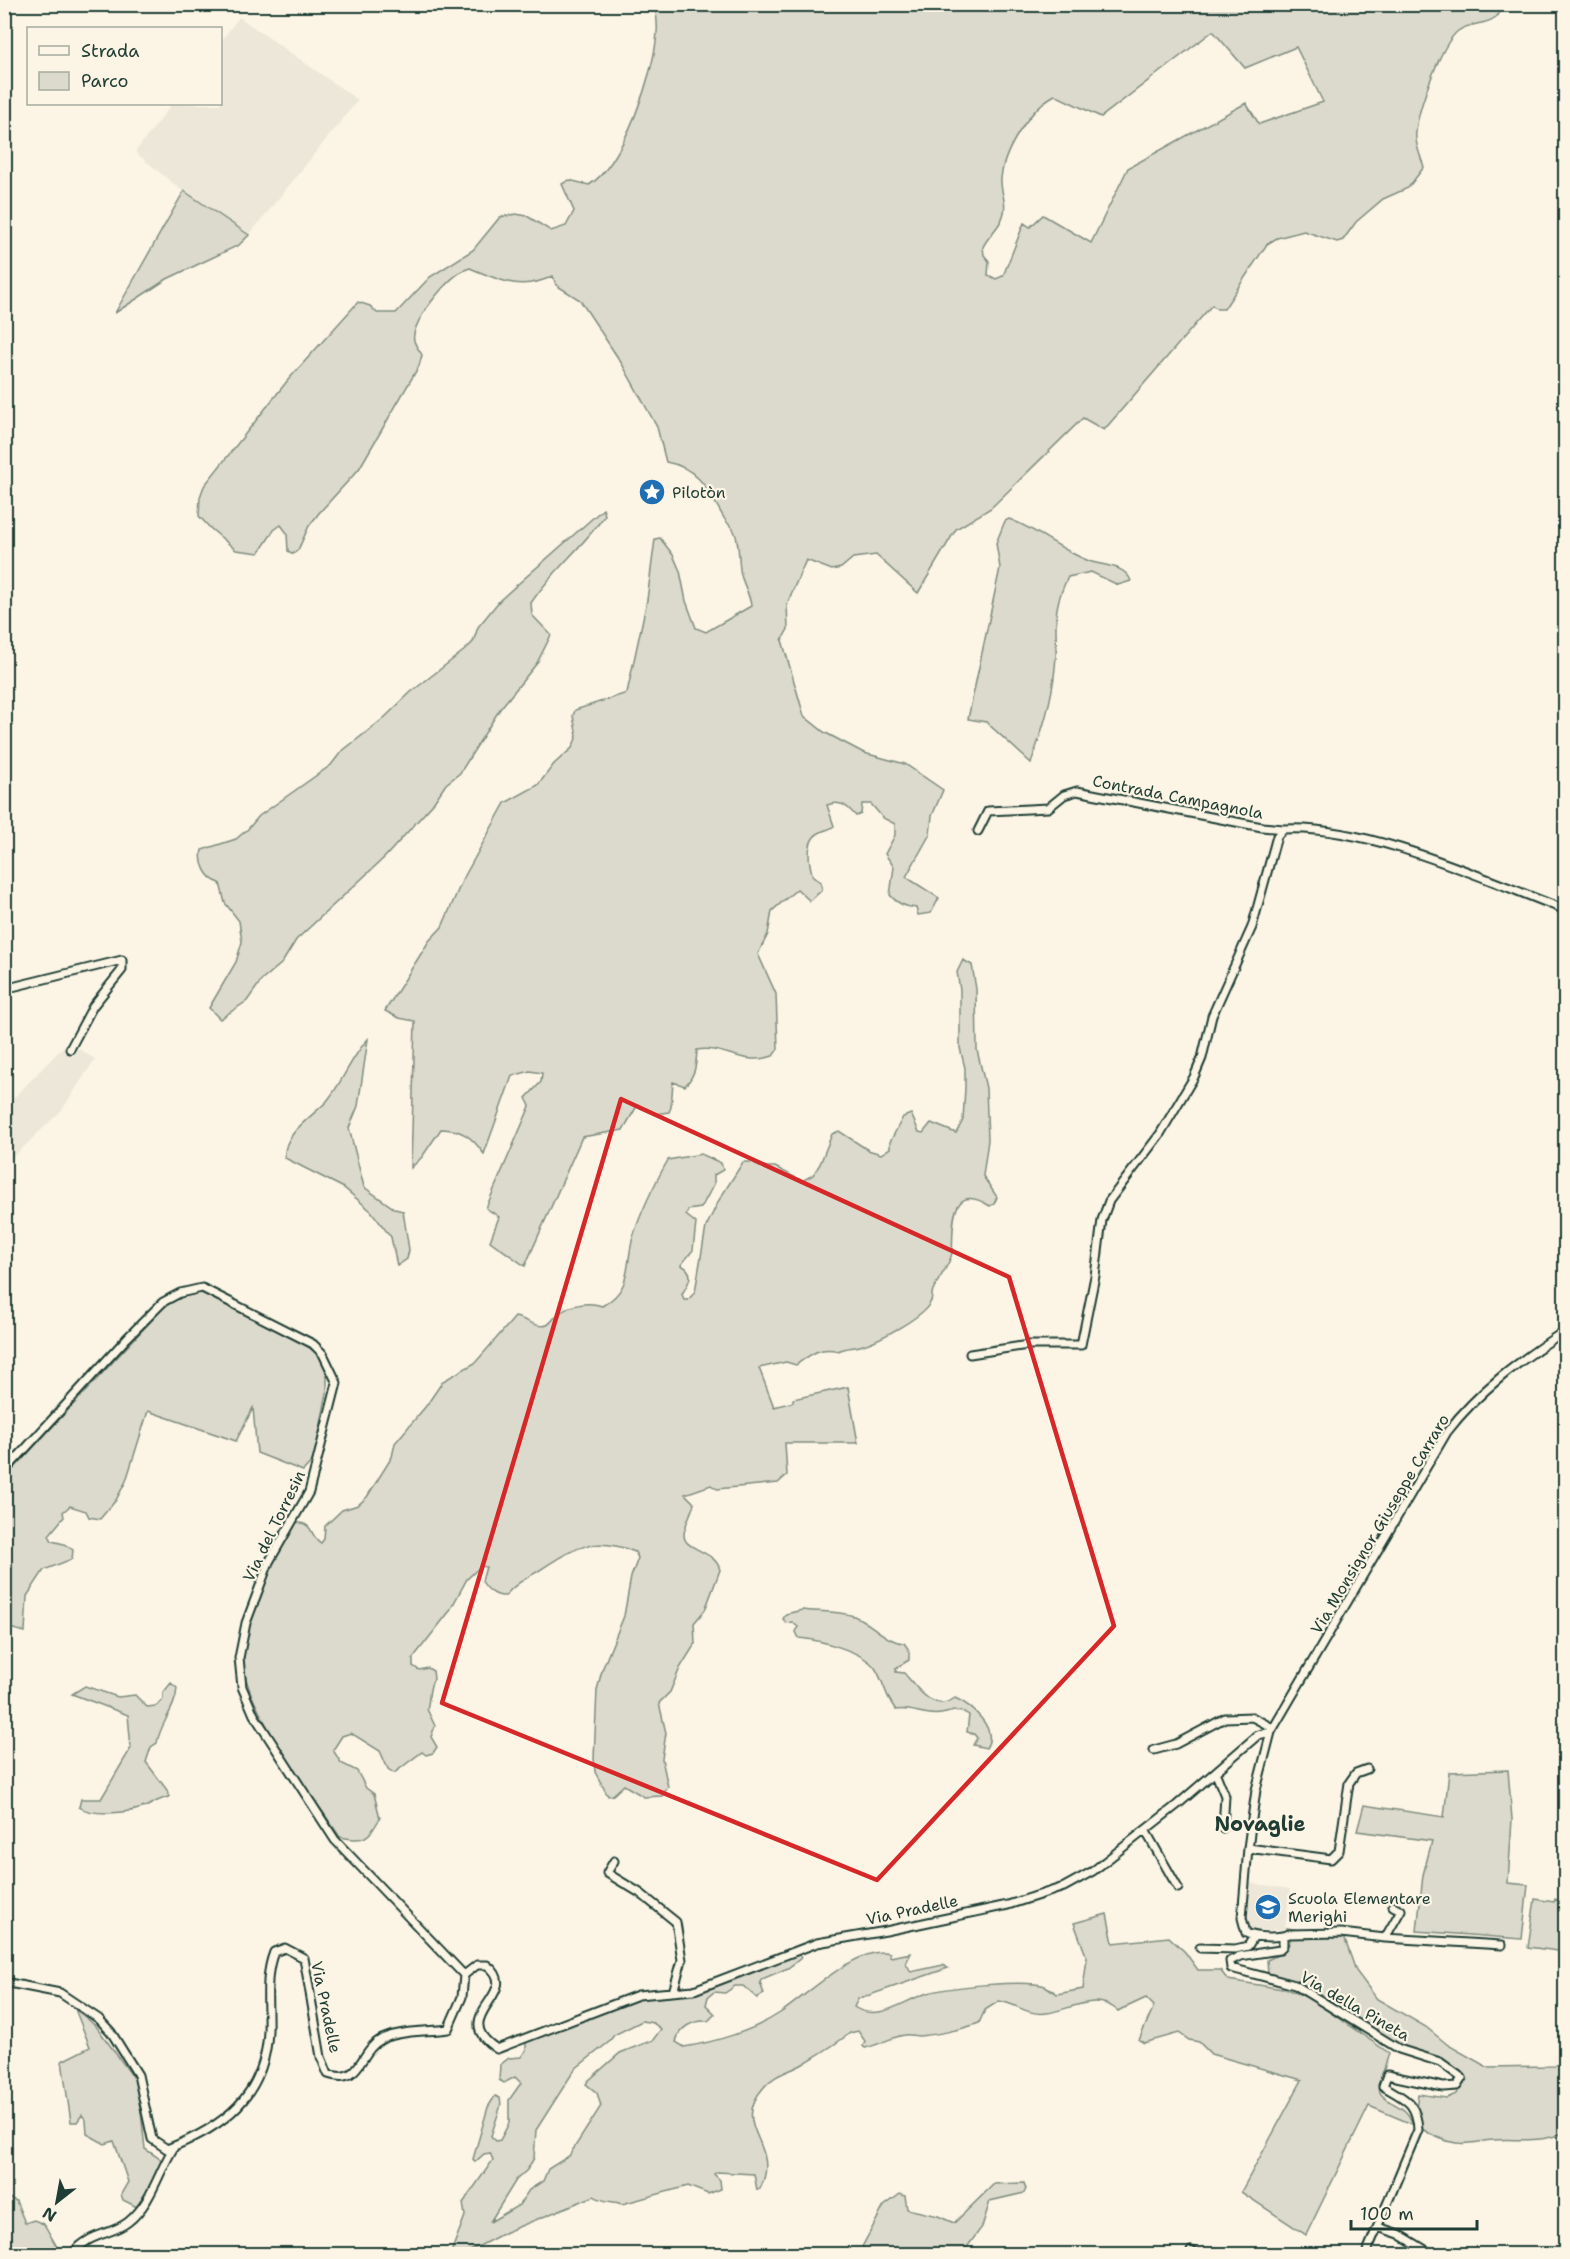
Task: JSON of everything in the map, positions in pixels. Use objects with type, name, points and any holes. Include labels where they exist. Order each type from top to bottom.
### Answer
[{"type":"street","name":"Contrada Campagnola","points":[[978,831],[986,810],[1048,808],[1064,795],[1077,791],[1252,825],[1283,829],[1317,829],[1402,850],[1566,910]]},
{"type":"street","name":"Contrada Campagnola","points":[[970,1354],[1028,1345],[1081,1345],[1095,1276],[1102,1220],[1109,1201],[1160,1134],[1194,1077],[1202,1058],[1212,1016],[1252,927],[1277,836],[1283,829]]},
{"type":"street","points":[[4,989],[122,960],[122,970],[93,1006],[70,1049]]},
{"type":"street","name":"Via del Torresin","points":[[4,1472],[127,1338],[163,1302],[180,1293],[202,1288],[313,1344],[323,1354],[337,1383],[309,1492],[270,1562],[253,1602],[239,1658],[242,1687],[254,1715],[335,1840],[464,1975]]},
{"type":"street","name":"Via Monsignor Giuseppe Carraro","points":[[1272,1730],[1466,1407],[1491,1384],[1566,1330]]},
{"type":"street","points":[[1154,1750],[1176,1744],[1225,1718],[1252,1717],[1272,1730],[1256,1790],[1248,1848],[1242,1918],[1246,1933],[1254,1936],[1282,1937],[1289,1934],[1341,1933],[1502,1945]]},
{"type":"street","name":"Via Pradelle","points":[[174,2147],[234,2112],[259,2077],[268,2032],[268,1967],[274,1952],[285,1948],[304,1958],[321,2057],[328,2074],[340,2078],[351,2075],[382,2039],[405,2033],[448,2029],[462,1997],[464,1975],[477,1965],[487,1965],[496,1971],[498,1990],[481,2013],[477,2025],[480,2035],[497,2049],[638,1995],[694,1990],[817,1943],[886,1931],[1034,1898],[1064,1887],[1093,1871],[1216,1774],[1258,1735],[1272,1730]]},
{"type":"street","points":[[1248,1848],[1331,1859],[1339,1851],[1349,1783],[1356,1773],[1367,1769]]},
{"type":"street","points":[[1216,1774],[1225,1796],[1223,1828]]},
{"type":"street","points":[[1145,1830],[1178,1888]]},
{"type":"street","points":[[614,1860],[607,1874],[639,1893],[676,1922],[682,1960],[673,1992]]},
{"type":"street","points":[[1385,1938],[1401,1910],[1393,1906]]},
{"type":"street","points":[[1200,1947],[1248,1946],[1254,1936]]},
{"type":"street","name":"Via della Pineta","points":[[1282,1937],[1280,1950],[1240,1956],[1230,1961],[1231,1968],[1296,1985],[1399,2049],[1440,2062],[1462,2078],[1457,2086],[1443,2087],[1387,2075],[1383,2080],[1383,2086],[1407,2100],[1417,2113],[1418,2130],[1366,2254]]},
{"type":"street","points":[[4,1982],[60,1993],[99,2019],[130,2059],[138,2075],[152,2139],[161,2148],[167,2150],[174,2147]]},
{"type":"street","points":[[72,2254],[81,2244],[100,2233],[125,2224],[144,2206],[174,2147]]},
{"type":"street","points":[[1378,2227],[1400,2234],[1432,2254]]},
{"type":"highlighted area","points":[[621,1099],[1009,1277],[1114,1626],[877,1880],[442,1703]]},
{"type":"shaded area","points":[[239,17],[358,100],[249,235],[180,189],[135,152],[171,105],[222,105],[222,40]]},
{"type":"shaded area","points":[[68,1042],[95,1059],[62,1110],[5,1165],[5,1107]]},
{"type":"shaded area","name":"Scuola Elementare Merighi","points":[[1250,1883],[1290,1889],[1285,1929],[1249,1931],[1246,1926]]},
{"type":"green space","points":[[655,5],[1504,5],[1500,13],[1490,21],[1464,27],[1458,31],[1445,49],[1431,78],[1416,132],[1418,150],[1424,167],[1408,188],[1383,199],[1356,222],[1343,240],[1337,242],[1304,231],[1277,238],[1267,244],[1224,309],[1217,309],[1212,305],[1104,430],[1083,418],[991,508],[956,529],[918,593],[876,555],[853,558],[841,568],[832,570],[806,560],[787,604],[788,629],[782,640],[804,716],[824,732],[864,753],[905,764],[943,790],[932,816],[930,834],[906,877],[939,898],[931,913],[918,915],[916,908],[895,901],[890,895],[894,867],[885,854],[895,835],[895,824],[883,818],[871,804],[862,804],[861,814],[856,816],[843,805],[836,803],[827,805],[834,826],[816,835],[809,852],[813,877],[821,882],[822,890],[810,901],[797,889],[772,911],[768,934],[758,954],[776,994],[778,1049],[773,1056],[762,1059],[743,1058],[716,1050],[697,1050],[695,1069],[689,1082],[685,1086],[673,1082],[669,1112],[655,1114],[637,1106],[623,1130],[582,1137],[525,1266],[490,1241],[499,1217],[486,1208],[530,1106],[526,1098],[541,1082],[542,1073],[530,1071],[512,1076],[484,1154],[461,1132],[441,1129],[422,1157],[411,1168],[415,1021],[399,1018],[385,1011],[429,941],[442,927],[462,881],[505,803],[538,785],[554,764],[572,748],[577,736],[573,716],[575,710],[627,693],[647,600],[655,539],[660,538],[673,555],[680,571],[686,601],[696,628],[706,632],[751,606],[741,575],[735,533],[702,482],[678,465],[666,462],[657,427],[622,364],[580,300],[556,285],[553,276],[541,281],[520,284],[501,280],[470,268],[453,278],[428,306],[414,337],[422,355],[419,366],[359,469],[309,526],[298,550],[293,554],[288,551],[287,533],[281,525],[274,530],[259,553],[236,550],[199,516],[200,497],[204,486],[288,380],[358,302],[370,306],[377,313],[396,313],[430,277],[473,250],[500,217],[516,214],[527,216],[551,231],[566,226],[574,211],[562,184],[569,180],[589,185],[602,174],[614,158],[635,116],[655,49],[657,29]],"holes":[[[1213,31],[1245,68],[1296,47],[1323,102],[1259,124],[1246,103],[1128,168],[1091,243],[1043,215],[1030,227],[1024,223],[1003,276],[996,279],[988,275],[989,261],[984,255],[983,247],[999,224],[1004,211],[1001,179],[1003,168],[1020,131],[1028,119],[1046,101],[1055,95],[1101,117]]]},
{"type":"green space","points":[[184,191],[249,235],[239,245],[167,279],[115,313]]},
{"type":"green space","points":[[603,509],[605,515],[596,527],[548,580],[531,603],[532,615],[551,635],[537,663],[500,709],[460,773],[446,784],[432,805],[385,857],[296,940],[282,963],[261,981],[247,1001],[220,1019],[209,1008],[236,962],[242,942],[239,921],[225,903],[220,883],[207,874],[202,860],[202,850],[236,839],[259,816],[331,765],[341,752],[466,649],[473,642],[478,627],[500,600]]},
{"type":"green space","points":[[1009,519],[1086,560],[1121,570],[1129,576],[1131,581],[1118,585],[1091,572],[1068,577],[1056,613],[1056,654],[1052,692],[1031,763],[986,722],[968,719],[1000,568],[996,543],[1005,521]]},
{"type":"green space","points":[[963,960],[972,965],[976,989],[977,1050],[986,1088],[988,1140],[983,1176],[997,1197],[994,1204],[990,1206],[976,1199],[966,1199],[960,1203],[954,1222],[951,1258],[933,1290],[931,1301],[918,1315],[898,1329],[867,1344],[838,1351],[820,1351],[796,1365],[786,1362],[759,1368],[774,1407],[793,1402],[793,1399],[848,1387],[858,1443],[785,1443],[787,1475],[778,1483],[717,1489],[711,1485],[685,1494],[694,1503],[684,1531],[685,1540],[713,1558],[720,1570],[705,1610],[694,1623],[695,1644],[680,1668],[670,1692],[659,1703],[666,1733],[662,1759],[668,1787],[662,1796],[644,1797],[624,1785],[613,1795],[608,1796],[595,1772],[597,1690],[602,1670],[624,1616],[631,1577],[638,1558],[635,1552],[620,1547],[606,1544],[594,1545],[582,1547],[560,1557],[519,1583],[505,1596],[495,1594],[482,1581],[486,1567],[481,1566],[467,1579],[449,1612],[413,1658],[413,1666],[419,1670],[428,1668],[433,1671],[434,1679],[427,1709],[435,1726],[431,1737],[437,1747],[433,1753],[426,1755],[422,1752],[394,1773],[388,1769],[380,1751],[351,1733],[342,1736],[333,1750],[341,1763],[357,1771],[366,1788],[374,1794],[380,1818],[369,1835],[365,1837],[355,1839],[340,1837],[283,1754],[257,1706],[248,1685],[244,1667],[247,1630],[253,1611],[268,1574],[294,1522],[309,1527],[321,1543],[324,1539],[325,1526],[342,1510],[358,1505],[367,1497],[392,1457],[395,1443],[426,1406],[443,1381],[475,1363],[515,1317],[543,1326],[573,1306],[590,1304],[602,1306],[612,1299],[619,1292],[626,1276],[636,1227],[668,1160],[701,1154],[721,1163],[723,1170],[714,1175],[714,1184],[701,1208],[688,1210],[686,1215],[696,1223],[693,1250],[681,1265],[690,1274],[689,1282],[682,1294],[684,1300],[688,1300],[695,1292],[706,1227],[719,1200],[743,1162],[753,1162],[760,1167],[775,1167],[802,1181],[813,1175],[832,1134],[839,1131],[868,1150],[881,1154],[890,1148],[890,1142],[903,1117],[911,1114],[919,1132],[923,1133],[931,1123],[956,1133],[963,1120],[965,1088],[965,1068],[960,1048],[960,990],[957,972]]},
{"type":"green space","points":[[368,1039],[358,1106],[349,1128],[364,1187],[395,1209],[403,1211],[409,1250],[407,1259],[397,1266],[391,1237],[371,1211],[344,1188],[285,1158],[288,1141],[299,1126],[327,1101]]},
{"type":"green space","points":[[201,1292],[298,1339],[320,1356],[327,1371],[327,1393],[314,1459],[303,1471],[257,1453],[253,1408],[236,1441],[148,1411],[126,1481],[116,1500],[100,1519],[89,1517],[86,1511],[70,1506],[63,1512],[64,1517],[49,1535],[52,1541],[64,1544],[73,1550],[72,1559],[44,1570],[27,1596],[25,1632],[5,1627],[4,1479],[164,1307],[181,1297]]},
{"type":"green space","points":[[802,1610],[854,1616],[890,1639],[904,1643],[909,1650],[909,1660],[896,1668],[896,1672],[904,1673],[932,1701],[947,1702],[955,1698],[968,1706],[981,1718],[989,1733],[986,1748],[973,1745],[977,1738],[974,1734],[967,1732],[969,1715],[961,1711],[935,1715],[896,1710],[875,1668],[861,1656],[840,1647],[799,1638],[796,1632],[798,1627],[792,1622],[786,1623],[783,1619],[786,1614]]},
{"type":"green space","points":[[171,1683],[177,1688],[174,1703],[157,1743],[151,1747],[146,1762],[167,1790],[169,1797],[143,1808],[125,1812],[100,1813],[79,1807],[81,1799],[101,1799],[131,1748],[128,1715],[72,1694],[85,1686],[118,1697],[135,1695],[147,1707],[156,1706],[163,1699],[163,1693]]},
{"type":"green space","points":[[1508,1770],[1512,1819],[1508,1883],[1528,1885],[1522,1939],[1417,1931],[1423,1875],[1432,1841],[1357,1831],[1364,1805],[1444,1817],[1449,1772]]},
{"type":"green space","points":[[1535,1899],[1554,1902],[1555,1899],[1565,1904],[1565,1952],[1528,1947]]},
{"type":"green space","points":[[1107,1914],[1113,1943],[1169,1937],[1185,1952],[1198,1970],[1220,1970],[1228,1980],[1289,1990],[1309,1998],[1389,2053],[1378,2089],[1381,2095],[1406,2112],[1412,2124],[1369,2106],[1306,2235],[1241,2192],[1302,2080],[1211,2054],[1199,2042],[1189,2040],[1179,2033],[1144,2043],[1139,2040],[1154,2006],[1146,1998],[1118,2011],[1110,2005],[1092,2002],[1047,2013],[1033,2013],[999,2001],[985,2010],[979,2023],[950,2031],[919,2036],[900,2036],[865,2048],[863,2046],[865,2041],[858,2031],[850,2033],[803,2064],[773,2079],[754,2101],[751,2114],[765,2159],[765,2173],[760,2189],[757,2190],[754,2174],[717,2172],[714,2174],[720,2180],[721,2189],[708,2194],[688,2186],[622,2204],[601,2200],[594,2196],[506,2232],[466,2253],[455,2254],[452,2250],[465,2216],[463,2203],[493,2160],[490,2153],[484,2154],[475,2162],[473,2159],[488,2107],[495,2096],[500,2098],[501,2105],[491,2136],[496,2141],[500,2140],[509,2123],[509,2100],[521,2083],[515,2077],[504,2083],[499,2080],[500,2065],[509,2058],[521,2057],[526,2050],[526,2041],[635,1999],[660,1993],[690,1991],[798,1951],[801,1958],[788,1968],[762,1979],[760,1982],[764,1994],[757,1998],[743,1986],[735,1986],[725,1993],[714,1992],[708,1997],[706,2005],[715,2014],[708,2021],[697,2022],[683,2028],[676,2042],[684,2047],[696,2045],[734,2035],[758,2025],[780,2013],[848,1964],[877,1952],[890,1953],[890,1957],[911,1953],[906,1963],[911,1972],[943,1965],[948,1968],[858,1999],[854,2007],[872,2013],[891,2009],[928,1993],[969,1986],[1035,1984],[1045,1986],[1057,1994],[1083,1989],[1087,1958],[1074,1923]],"holes":[[[642,2021],[653,2023],[661,2029],[653,2040],[620,2053],[586,2084],[597,2093],[601,2106],[569,2156],[548,2169],[543,2181],[529,2190],[519,2205],[490,2222],[516,2180],[527,2170],[534,2158],[536,2130],[575,2069],[609,2042],[614,2035]]]},
{"type":"green space","points":[[1287,1928],[1344,1937],[1356,1971],[1377,1999],[1426,2027],[1448,2045],[1487,2067],[1555,2066],[1560,2062],[1565,2049],[1565,2132],[1538,2139],[1461,2143],[1442,2140],[1422,2129],[1416,2108],[1418,2094],[1447,2098],[1456,2094],[1461,2084],[1455,2075],[1442,2065],[1412,2055],[1386,2041],[1323,1996],[1288,1979],[1268,1974],[1267,1960],[1280,1954],[1288,1945],[1291,1936]]},
{"type":"green space","points":[[75,2009],[96,2026],[138,2084],[145,2149],[162,2160],[147,2197],[137,2207],[123,2200],[121,2194],[128,2182],[114,2141],[105,2144],[87,2134],[86,2120],[82,2115],[77,2122],[71,2122],[62,2061],[90,2047]]},
{"type":"green space","points":[[1024,2183],[1026,2189],[1024,2193],[990,2201],[982,2227],[962,2254],[907,2254],[904,2251],[874,2253],[862,2247],[884,2206],[900,2194],[905,2196],[907,2209],[938,2216],[954,2223],[994,2184]]},
{"type":"green space","points":[[5,2196],[16,2201],[25,2223],[34,2220],[44,2224],[61,2254],[5,2254],[9,2236],[5,2230]]},
{"type":"place","name":"Pilotòn","points":[[652,492]]},
{"type":"place","name":"Scuola Elementare Merighi","points":[[1268,1907]]},
{"type":"district","name":"Novaglie","points":[[1260,1824]]}]
